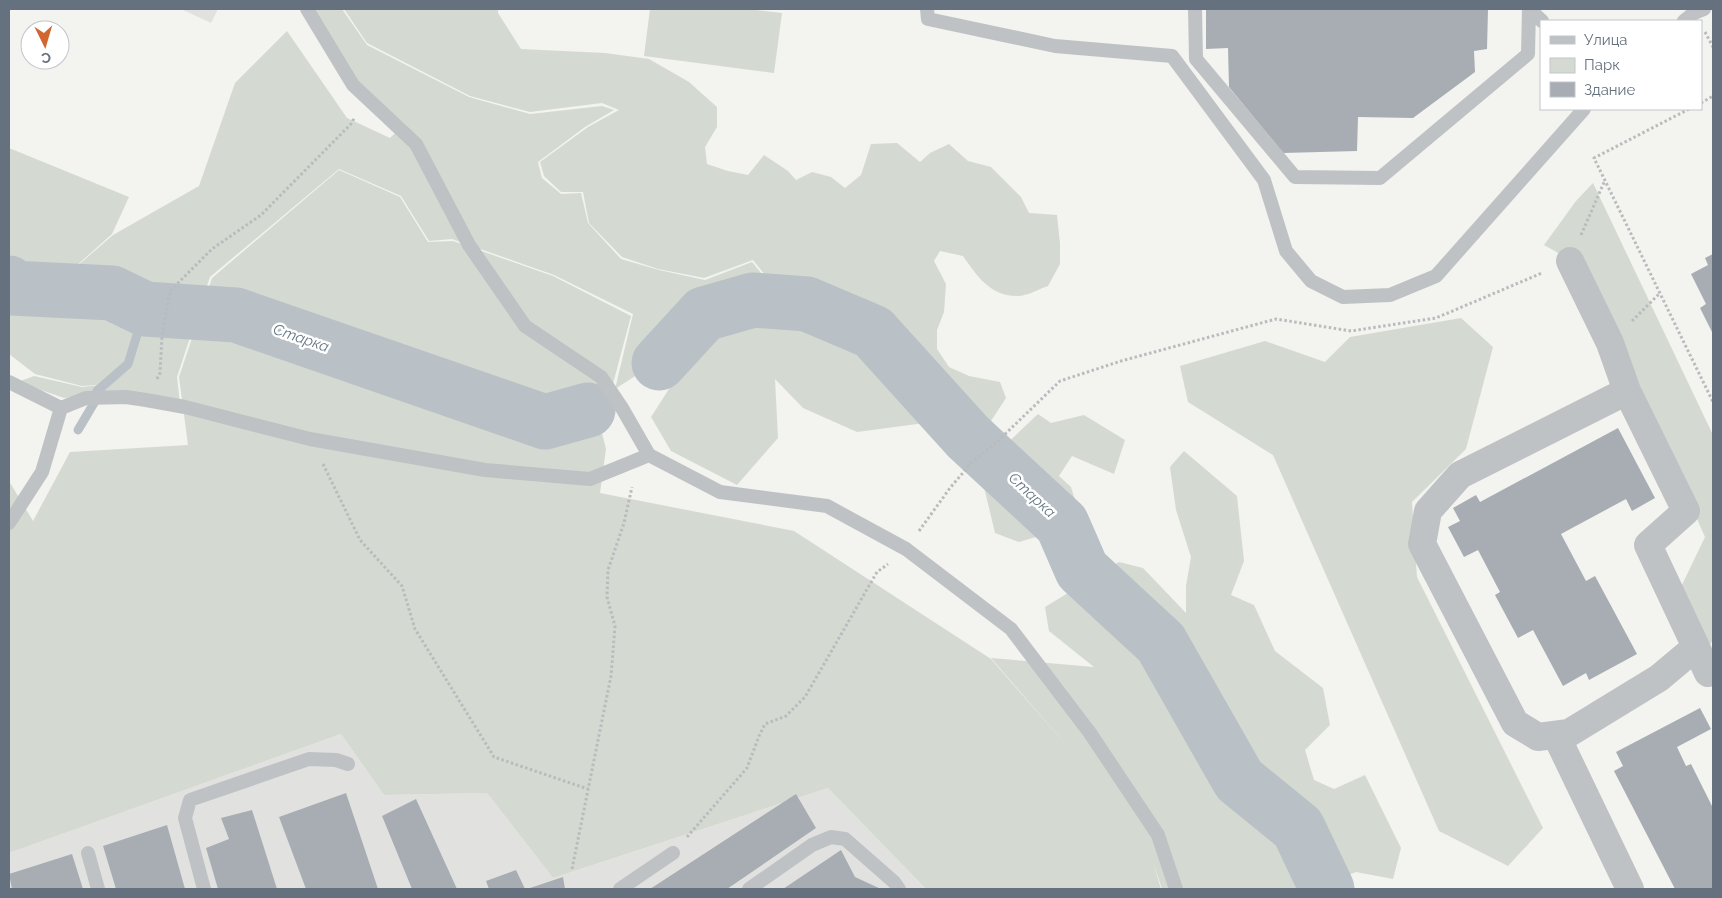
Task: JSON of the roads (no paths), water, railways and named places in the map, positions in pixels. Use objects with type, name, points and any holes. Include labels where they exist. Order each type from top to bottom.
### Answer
[{"type":"street","points":[[1570,261],[1610,343],[1626,391],[1686,511],[1648,545],[1708,667],[1659,678],[1569,734],[1538,737],[1515,723],[1422,544],[1428,511],[1460,475],[1626,391]]},
{"type":"street","points":[[1556,735],[1630,889]]},
{"type":"lane","points":[[307,9],[353,85],[364,93],[416,144],[470,244],[524,326],[601,377],[622,408],[649,455],[720,492],[827,506],[906,549],[1011,629],[1090,733],[1158,835],[1176,889]]},
{"type":"lane","points":[[928,9],[928,19],[1055,46],[1172,56],[1264,180],[1286,251],[1311,281],[1343,298],[1390,295],[1436,276],[1583,110]]},
{"type":"lane","points":[[1195,9],[1196,59],[1295,177],[1380,178],[1528,54],[1529,9]]},
{"type":"lane","points":[[1529,9],[1541,20]]},
{"type":"lane","points":[[1685,20],[1694,13],[1704,9]]},
{"type":"lane","points":[[9,382],[61,408],[86,398],[126,397],[185,408],[310,439],[485,470],[590,479],[649,455]]},
{"type":"lane","points":[[9,523],[42,472],[61,408]]},
{"type":"lane","points":[[204,889],[185,818],[190,800],[309,759],[336,760],[348,764]]},
{"type":"lane","points":[[749,889],[812,846],[832,837],[845,840],[894,882],[899,889]]},
{"type":"lane","points":[[88,853],[98,889]]},
{"type":"lane","points":[[620,889],[673,853]]},
{"type":"waterway","name":"Старка","points":[[9,283],[12,288],[112,293],[145,309],[236,315],[545,422],[588,410]]},
{"type":"waterway","name":"Старка","points":[[659,363],[704,314],[753,300],[807,304],[873,332],[968,437],[1062,524],[1082,570],[1161,643],[1239,780],[1298,828],[1327,889]]},
{"type":"waterway","points":[[97,391],[128,364],[145,309]]},
{"type":"waterway","points":[[78,430],[94,403]]}]
